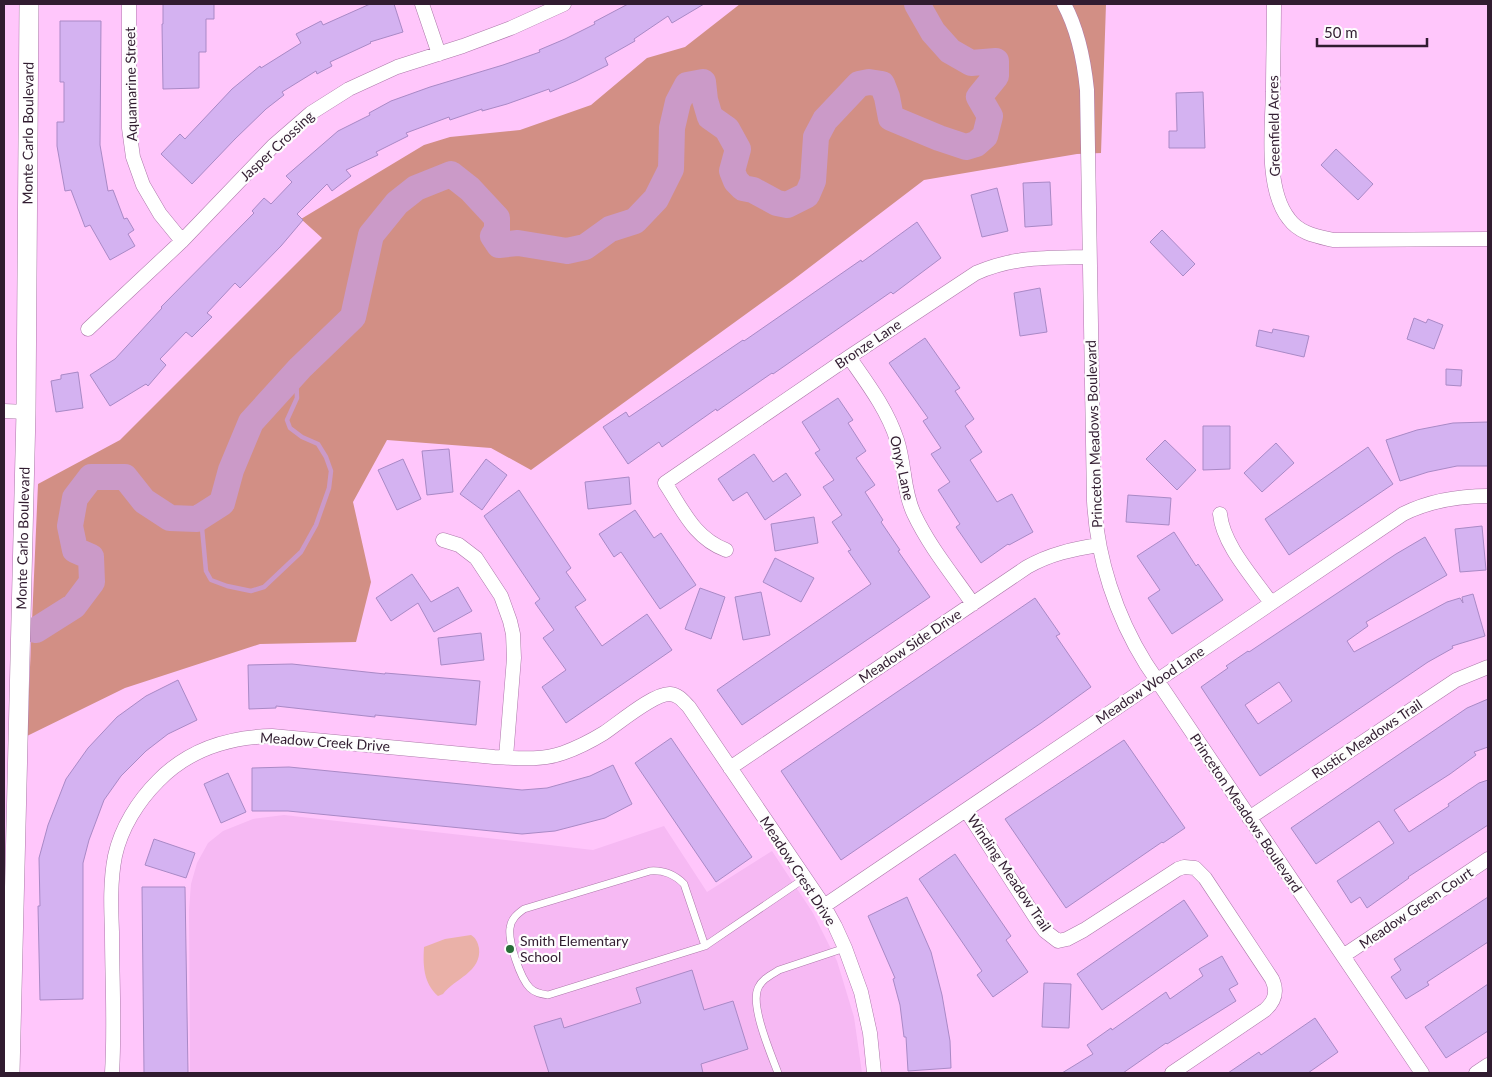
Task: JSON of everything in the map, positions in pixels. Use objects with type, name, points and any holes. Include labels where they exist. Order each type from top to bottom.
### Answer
[{"type":"main road","name":"Monte Carlo Boulevard","points":[[10,1073],[26,412],[29,4]]},
{"type":"street","name":"Aquamarine Street","points":[[129,4],[129,128],[133,157],[143,185],[160,214],[182,241]]},
{"type":"street","points":[[422,4],[439,54]]},
{"type":"street","name":"Jasper Crossing","points":[[88,330],[182,241],[273,146],[310,113],[349,89],[397,67],[511,28],[564,4]]},
{"type":"street","name":"Princeton Meadows Boulevard","points":[[1064,4],[1078,39],[1087,90],[1094,501],[1099,544],[1111,588],[1122,619],[1137,650],[1422,1073]]},
{"type":"street","name":"Greenfield Acres","points":[[1274,4],[1273,163],[1277,195],[1282,209],[1289,220],[1299,229],[1310,234],[1333,240],[1488,239]]},
{"type":"street","name":"Bronze Lane","points":[[726,550],[714,545],[698,533],[665,483],[964,279],[994,265],[1026,258],[1089,257]]},
{"type":"street","name":"Onyx Lane","points":[[849,357],[880,403],[892,427],[901,454],[908,498],[914,514],[972,604]]},
{"type":"street","points":[[4,411],[26,412]]},
{"type":"street","name":"Meadow Wood Lane","points":[[824,906],[1391,522],[1416,508],[1445,499],[1488,496]]},
{"type":"street","points":[[1220,514],[1227,540],[1271,603]]},
{"type":"street","points":[[443,540],[459,545],[476,558],[501,596],[510,622],[513,634],[514,658],[506,757]]},
{"type":"street","name":"Meadow Side Drive","points":[[730,768],[1015,574],[1037,561],[1066,550],[1099,544]]},
{"type":"street","name":"Rustic Meadows Trail","points":[[1249,818],[1443,688],[1467,674],[1488,667]]},
{"type":"street","name":"Meadow Creek Drive","points":[[112,1073],[111,886],[116,855],[120,840],[134,811],[152,788],[172,769],[190,756],[213,746],[250,737],[272,736],[506,757],[548,756],[572,750],[607,731],[655,698],[672,694]]},
{"type":"street","name":"Meadow Crest Drive","points":[[672,694],[680,698],[688,707],[824,906],[845,948],[862,992],[874,1073]]},
{"type":"street","name":"Winding Meadow Trail","points":[[966,810],[1045,930],[1058,941],[1068,939],[1084,930],[1172,872],[1184,867],[1191,867],[1200,872],[1272,979],[1276,992],[1274,1000],[1264,1010],[1172,1073]]},
{"type":"street","name":"Meadow Green Court","points":[[1343,956],[1488,859]]},
{"type":"lane","points":[[705,946],[684,884],[678,877],[660,871],[650,871],[524,909],[517,913],[510,926],[510,942],[525,983],[539,994],[548,995],[705,946],[805,878]]},
{"type":"lane","points":[[778,1073],[756,1005],[758,987],[779,970],[845,948]]},
{"type":"shaded area","points":[[740,4],[1106,4],[1101,153],[1077,154],[924,180],[793,280],[531,470],[491,448],[387,440],[353,502],[371,582],[356,642],[260,644],[125,688],[27,736],[38,484],[120,440],[322,238],[301,219],[424,145],[450,137],[520,130],[591,105],[647,58],[685,47]]},
{"type":"shaded area","name":"Smith Elementary School","points":[[284,815],[593,850],[664,826],[707,892],[772,851],[813,913],[837,961],[854,1017],[862,1073],[190,1073],[189,910],[191,884],[197,863],[208,843],[223,831],[253,819]]},
{"type":"shaded area","points":[[471,935],[479,948],[479,956],[476,963],[472,969],[443,994],[438,996],[429,985],[425,973],[424,947],[445,939]]},
{"type":"building","points":[[163,4],[214,4],[214,19],[206,19],[206,52],[199,52],[199,88],[163,89]]},
{"type":"building","points":[[370,4],[394,4],[403,32],[370,42],[330,62],[332,66],[317,74],[316,71],[282,92],[284,95],[266,109],[192,184],[161,154],[180,134],[185,139],[232,89],[260,66],[261,68],[301,43],[296,34],[321,21],[323,25]]},
{"type":"building","points":[[628,4],[704,4],[672,23],[668,16],[634,39],[635,41],[605,58],[608,65],[576,81],[550,92],[549,89],[507,104],[482,111],[482,109],[450,120],[449,117],[406,133],[408,136],[376,152],[378,155],[346,170],[351,176],[332,191],[327,184],[297,214],[303,220],[281,246],[240,288],[235,283],[207,313],[212,317],[192,337],[186,332],[160,359],[166,365],[148,386],[146,384],[110,406],[90,375],[115,359],[161,307],[254,213],[252,211],[264,198],[271,204],[292,182],[286,176],[338,131],[370,115],[369,113],[391,101],[540,52],[539,50],[595,24],[594,22]]},
{"type":"building","points":[[60,21],[101,21],[100,145],[108,191],[113,190],[124,219],[127,218],[134,230],[128,234],[135,246],[110,260],[90,225],[85,227],[71,190],[65,191],[57,146],[57,122],[64,122],[64,82],[60,82]]},
{"type":"building","points":[[1203,92],[1205,148],[1169,148],[1169,131],[1177,131],[1176,93]]},
{"type":"building","points":[[1336,149],[1373,184],[1358,200],[1321,165]]},
{"type":"building","points":[[1050,182],[1052,225],[1025,227],[1023,183]]},
{"type":"building","points":[[997,188],[1008,231],[982,237],[971,195]]},
{"type":"building","points":[[917,222],[941,258],[893,294],[891,292],[717,411],[716,409],[662,447],[659,442],[628,464],[603,427],[626,412],[629,417],[744,341],[861,260],[862,262]]},
{"type":"building","points":[[1162,230],[1195,264],[1183,276],[1150,242]]},
{"type":"building","points":[[1040,288],[1047,332],[1020,336],[1014,293]]},
{"type":"building","points":[[1414,318],[1426,323],[1428,319],[1443,325],[1434,349],[1407,339]]},
{"type":"building","points":[[1273,329],[1309,336],[1304,357],[1256,346],[1259,330],[1272,333]]},
{"type":"building","points":[[925,338],[960,388],[955,391],[974,419],[965,426],[982,452],[970,460],[997,502],[1012,494],[1033,532],[1008,544],[981,563],[956,527],[960,524],[938,490],[950,482],[931,454],[941,448],[923,421],[928,418],[889,363]]},
{"type":"building","points":[[1446,369],[1462,370],[1461,386],[1446,385]]},
{"type":"building","points":[[78,372],[83,408],[56,412],[51,381],[61,379],[61,375]]},
{"type":"building","points":[[838,398],[853,420],[848,423],[866,451],[856,458],[875,485],[865,492],[883,520],[881,522],[900,550],[898,551],[930,597],[742,725],[717,690],[871,584],[848,551],[851,550],[832,522],[842,515],[823,487],[834,480],[815,453],[820,450],[802,422]]},
{"type":"building","points":[[1488,422],[1488,466],[1457,466],[1428,472],[1400,481],[1386,440],[1417,430],[1453,423]]},
{"type":"building","points":[[1203,426],[1230,426],[1230,469],[1203,470]]},
{"type":"building","points":[[1165,440],[1196,470],[1177,490],[1146,459]]},
{"type":"building","points":[[1276,443],[1294,463],[1262,492],[1244,473]]},
{"type":"building","points":[[1368,447],[1393,484],[1289,555],[1265,519]]},
{"type":"building","points":[[449,449],[453,492],[427,495],[422,451]]},
{"type":"building","points":[[754,454],[773,482],[786,473],[801,495],[765,520],[747,492],[733,501],[718,479]]},
{"type":"building","points":[[403,459],[421,499],[397,510],[378,470]]},
{"type":"building","points":[[486,459],[507,475],[482,510],[460,494]]},
{"type":"building","points":[[629,477],[631,504],[588,509],[585,482]]},
{"type":"building","points":[[519,490],[571,568],[566,572],[586,600],[575,607],[602,646],[647,614],[672,650],[566,723],[542,687],[566,670],[543,638],[554,630],[535,603],[540,599],[484,516]]},
{"type":"building","points":[[1128,495],[1171,498],[1169,525],[1126,522]]},
{"type":"building","points":[[635,510],[654,538],[661,533],[696,585],[660,609],[621,552],[614,557],[599,534]]},
{"type":"building","points":[[814,517],[818,543],[775,551],[771,524]]},
{"type":"building","points":[[1482,526],[1486,570],[1460,572],[1455,529]]},
{"type":"building","points":[[1174,532],[1196,566],[1198,564],[1223,600],[1172,634],[1148,598],[1160,590],[1137,556]]},
{"type":"building","points":[[1425,537],[1447,575],[1366,622],[1368,626],[1347,641],[1354,652],[1447,602],[1460,598],[1463,603],[1462,597],[1473,594],[1485,636],[1452,646],[1453,648],[1428,662],[1260,776],[1201,687],[1228,668],[1226,666],[1396,554]],"holes":[[[1279,682],[1292,701],[1258,724],[1245,705]]]},
{"type":"building","points":[[775,558],[814,578],[801,602],[763,582]]},
{"type":"building","points":[[412,574],[431,602],[458,587],[472,611],[434,632],[418,603],[391,621],[376,598]]},
{"type":"building","points":[[700,588],[725,597],[711,639],[685,629]]},
{"type":"building","points":[[761,592],[770,635],[743,640],[735,597]]},
{"type":"building","points":[[1035,598],[1060,634],[1056,636],[1091,687],[841,860],[781,771]]},
{"type":"building","points":[[481,633],[484,660],[441,665],[438,638]]},
{"type":"building","points":[[292,664],[385,674],[480,681],[476,725],[375,715],[375,717],[276,706],[276,708],[249,709],[248,665]]},
{"type":"building","points":[[178,680],[197,720],[168,734],[146,751],[121,776],[104,800],[89,840],[83,863],[83,999],[40,1000],[39,858],[48,825],[66,779],[88,748],[117,717],[146,696]]},
{"type":"building","points":[[1488,699],[1488,747],[1474,752],[1476,755],[1450,774],[1394,810],[1409,832],[1449,806],[1448,804],[1479,783],[1488,780],[1488,825],[1408,877],[1367,908],[1360,897],[1351,903],[1337,881],[1394,843],[1379,821],[1316,864],[1291,828],[1467,708]]},
{"type":"building","points":[[671,738],[752,857],[716,882],[635,763]]},
{"type":"building","points":[[1124,740],[1185,828],[1066,908],[1005,819]]},
{"type":"building","points":[[613,765],[632,804],[605,818],[555,831],[522,834],[288,811],[252,811],[252,768],[289,767],[522,790],[547,788],[590,776]]},
{"type":"building","points":[[228,773],[246,812],[221,823],[204,784]]},
{"type":"building","points":[[154,839],[195,853],[186,878],[145,865]]},
{"type":"building","points":[[955,854],[1011,936],[1006,940],[1028,972],[993,997],[977,975],[982,971],[919,879]]},
{"type":"building","points":[[142,887],[185,887],[188,1073],[144,1073]]},
{"type":"building","points":[[907,897],[931,952],[942,995],[950,1041],[951,1068],[908,1071],[906,1037],[904,1037],[900,1005],[893,979],[895,978],[868,916]]},
{"type":"building","points":[[1488,897],[1488,942],[1427,982],[1429,985],[1406,999],[1391,977],[1401,970],[1394,959]]},
{"type":"building","points":[[1184,900],[1208,936],[1102,1010],[1077,974]]},
{"type":"building","points":[[1222,956],[1238,984],[1229,989],[1236,1001],[1166,1043],[1123,1073],[1062,1073],[1093,1054],[1087,1045],[1166,992],[1170,999],[1203,976],[1199,969]]},
{"type":"building","points":[[692,970],[704,1010],[733,1001],[748,1049],[701,1064],[703,1073],[549,1073],[534,1026],[561,1018],[564,1028],[641,1003],[636,988]]},
{"type":"building","points":[[1044,983],[1071,984],[1069,1028],[1042,1027]]},
{"type":"building","points":[[1488,984],[1488,1031],[1446,1058],[1425,1027]]},
{"type":"building","points":[[1315,1018],[1338,1052],[1308,1073],[1228,1073],[1259,1052],[1261,1055]]},
{"type":"waterway","points":[[36,630],[74,606],[92,582],[91,557],[75,550],[70,526],[75,498],[91,477],[125,477],[144,501],[170,518],[197,519],[222,503],[231,470],[251,422],[300,368],[353,317],[371,235],[397,203],[416,188],[451,174],[470,189],[497,218],[497,230],[493,236],[499,245],[518,243],[567,251],[585,247],[610,229],[635,221],[656,199],[671,169],[672,128],[678,102],[687,85],[703,82],[705,100],[710,117],[727,129],[738,149],[732,171],[736,181],[743,188],[753,190],[777,203],[787,205],[807,195],[813,181],[816,137],[825,120],[859,84],[869,82],[882,84],[887,97],[891,118],[966,147],[976,144],[985,136],[990,116],[979,97],[996,76],[996,61],[971,63],[950,51],[933,32],[917,4]]},
{"type":"waterway","points":[[197,519],[202,528],[206,571],[211,580],[227,586],[251,591],[264,587],[301,552],[316,525],[329,488],[331,471],[326,457],[318,444],[302,437],[290,428],[287,420],[297,398],[296,372]]},
{"type":"place","name":"Smith Elementary School","points":[[510,949]]}]
